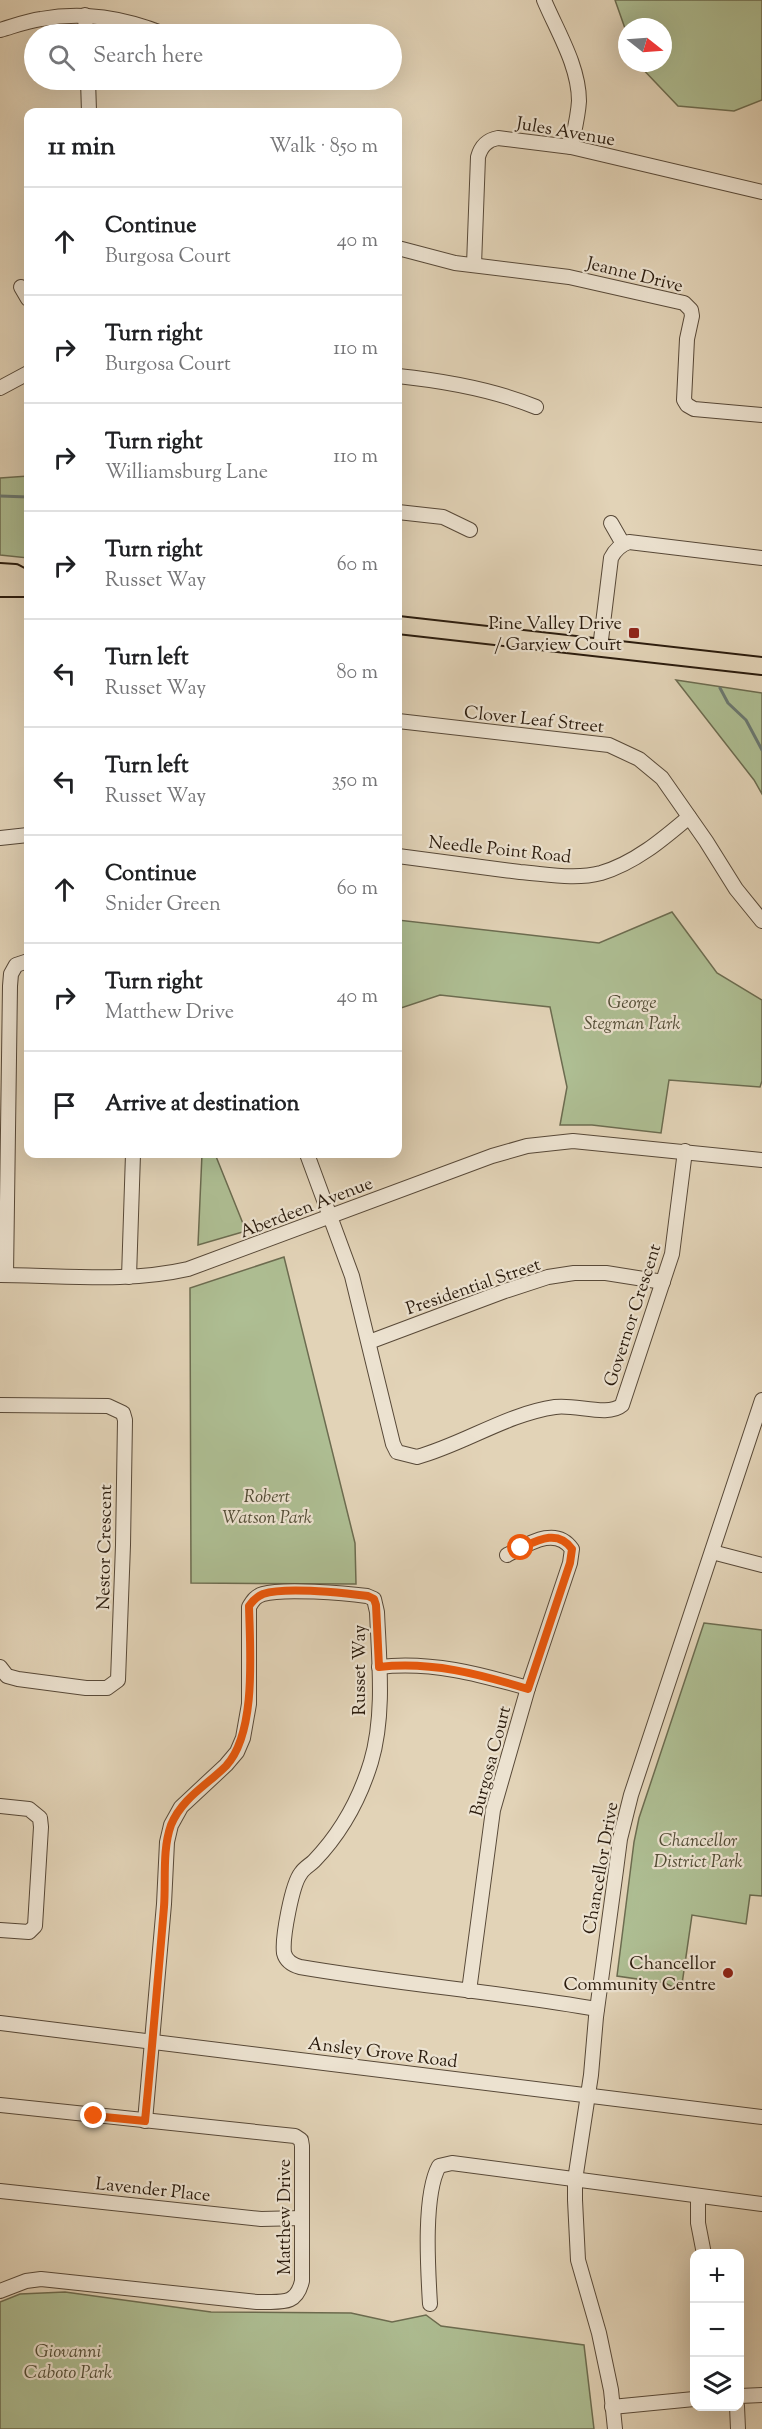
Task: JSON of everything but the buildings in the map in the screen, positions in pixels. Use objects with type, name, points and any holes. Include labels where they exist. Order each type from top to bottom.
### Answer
[{"type":"main road","points":[[0,572],[15,573],[24,578]]},
{"type":"main road","points":[[0,588],[24,588]]},
{"type":"main road","points":[[402,626],[762,666]]},
{"type":"street","points":[[544,0],[571,63],[578,86],[578,110],[571,147]]},
{"type":"street","points":[[0,30],[39,19],[85,15],[135,24]]},
{"type":"street","points":[[85,15],[85,24]]},
{"type":"street","points":[[88,90],[89,108]]},
{"type":"street","name":"Jules Avenue","points":[[474,265],[478,157],[485,143],[498,138],[571,147],[762,192]]},
{"type":"street","name":"Jeanne Drive","points":[[402,249],[441,260],[569,277],[684,303],[691,310],[692,316],[687,348],[684,400],[687,405],[694,409],[762,415]]},
{"type":"street","points":[[0,388],[24,375]]},
{"type":"street","points":[[402,376],[482,389],[509,396],[536,407]]},
{"type":"street","points":[[402,512],[443,517],[470,530]]},
{"type":"street","points":[[611,523],[623,544]]},
{"type":"street","points":[[600,648],[611,558],[623,544],[629,542],[674,546],[762,558]]},
{"type":"street","name":"Clover Leaf Street","points":[[402,721],[609,745],[639,759],[655,770],[670,788],[736,889],[762,921]]},
{"type":"street","name":"Needle Point Road","points":[[402,857],[540,874],[587,875],[614,868],[636,857],[654,846],[689,817]]},
{"type":"street","points":[[0,837],[24,835]]},
{"type":"street","points":[[3,1275],[10,987],[11,974],[16,965],[24,962]]},
{"type":"street","name":"Aberdeen Avenue","points":[[3,1275],[129,1277],[170,1273],[206,1264],[492,1156],[527,1146],[553,1142],[593,1142],[762,1160]]},
{"type":"street","name":"Governor Crescent","points":[[332,1217],[354,1284],[393,1444],[397,1452],[417,1457],[535,1411],[576,1406],[606,1411],[616,1410],[622,1405],[672,1254],[685,1151]]},
{"type":"street","points":[[129,1277],[133,1158]]},
{"type":"street","points":[[309,1158],[332,1217]]},
{"type":"street","name":"Presidential Street","points":[[369,1342],[548,1277],[574,1273],[606,1273],[663,1282]]},
{"type":"street","name":"Chancellor Drive","points":[[615,2429],[599,2333],[585,2291],[578,2260],[575,2222],[575,2180],[588,2096],[597,2009],[625,1816],[762,1400]]},
{"type":"street","name":"Nestor Crescent","points":[[0,1405],[108,1406],[123,1413],[125,1420],[118,1680],[107,1688],[86,1688],[18,1679],[7,1676],[0,1667]]},
{"type":"street","name":"Burgosa Court","points":[[469,1990],[493,1810],[528,1689],[570,1563],[572,1549],[561,1540],[544,1537],[507,1555]]},
{"type":"street","points":[[712,1552],[762,1565]]},
{"type":"street","name":"Russet Way","points":[[153,2042],[167,1842],[171,1825],[182,1807],[226,1766],[237,1752],[243,1738],[249,1704],[249,1606],[253,1599],[264,1594],[289,1592],[368,1596],[374,1599],[379,1667],[375,1740],[364,1784],[344,1822],[315,1860],[301,1873],[296,1883],[284,1954],[292,1965],[382,1981],[469,1990],[597,2009]]},
{"type":"street","points":[[379,1667],[398,1665],[435,1667],[470,1672],[528,1689]]},
{"type":"street","points":[[0,1806],[29,1809],[40,1818],[41,1827],[35,1926],[29,1932],[0,1930]]},
{"type":"street","name":"Ansley Grove Road","points":[[0,2023],[762,2117]]},
{"type":"street","points":[[145,2121],[153,2042]]},
{"type":"street","name":"Matthew Drive","points":[[0,2104],[283,2134],[301,2140],[302,2218],[302,2281],[296,2297],[291,2300],[257,2302],[41,2279],[26,2281],[0,2291]]},
{"type":"street","points":[[430,2304],[428,2276],[430,2193],[439,2166],[452,2163],[762,2204]]},
{"type":"street","name":"Lavender Place","points":[[0,2191],[261,2219],[302,2218]]},
{"type":"street","points":[[698,2197],[698,2223],[703,2249]]},
{"type":"street","points":[[744,2396],[762,2395]]},
{"type":"street","points":[[612,2407],[690,2399]]},
{"type":"street","points":[[737,2411],[738,2429]]},
{"type":"green space","points":[[615,0],[762,0],[762,100],[734,111],[678,106],[646,72],[672,72],[672,18],[621,18]]},
{"type":"green space","points":[[24,476],[24,558],[0,555],[0,478]]},
{"type":"green space","points":[[676,680],[762,693],[762,794],[754,780]]},
{"type":"green space","name":"George Stegman Park","points":[[672,912],[717,973],[762,1000],[762,1081],[760,1087],[669,1080],[661,1133],[592,1125],[560,1125],[567,1087],[550,1007],[440,995],[402,1008],[402,920],[599,943]]},
{"type":"green space","points":[[202,1158],[217,1158],[246,1231],[198,1245]]},
{"type":"green space","name":"Robert Watson Park","points":[[284,1257],[355,1543],[356,1584],[191,1583],[190,1288]]},
{"type":"green space","name":"Chancellor District Park","points":[[704,1623],[762,1630],[762,1896],[750,1895],[746,1924],[692,1915],[681,1991],[665,1983],[617,1976],[639,1818]]},
{"type":"green space","name":"Giovanni Caboto Park","points":[[65,2292],[211,2312],[351,2313],[392,2322],[426,2315],[441,2326],[584,2345],[594,2429],[0,2429],[0,2302],[20,2294]]},
{"type":"waterway","points":[[0,496],[24,497]]},
{"type":"waterway","points":[[720,688],[728,703],[746,720],[762,750]]},
{"type":"place","name":"Pine Valley Drive / Garview Court","points":[[634,633]]},
{"type":"place","name":"Chancellor Community Centre","points":[[728,1973]]},
{"type":"route","points":[[94,2116],[145,2121],[152,2057],[167,1842],[171,1825],[182,1807],[195,1792],[226,1766],[237,1752],[243,1738],[249,1704],[249,1606],[253,1599],[264,1594],[289,1592],[368,1596],[374,1599],[376,1605],[379,1667],[417,1665],[470,1672],[528,1689],[570,1563],[572,1549],[568,1544],[553,1537],[544,1537],[521,1548]]}]
